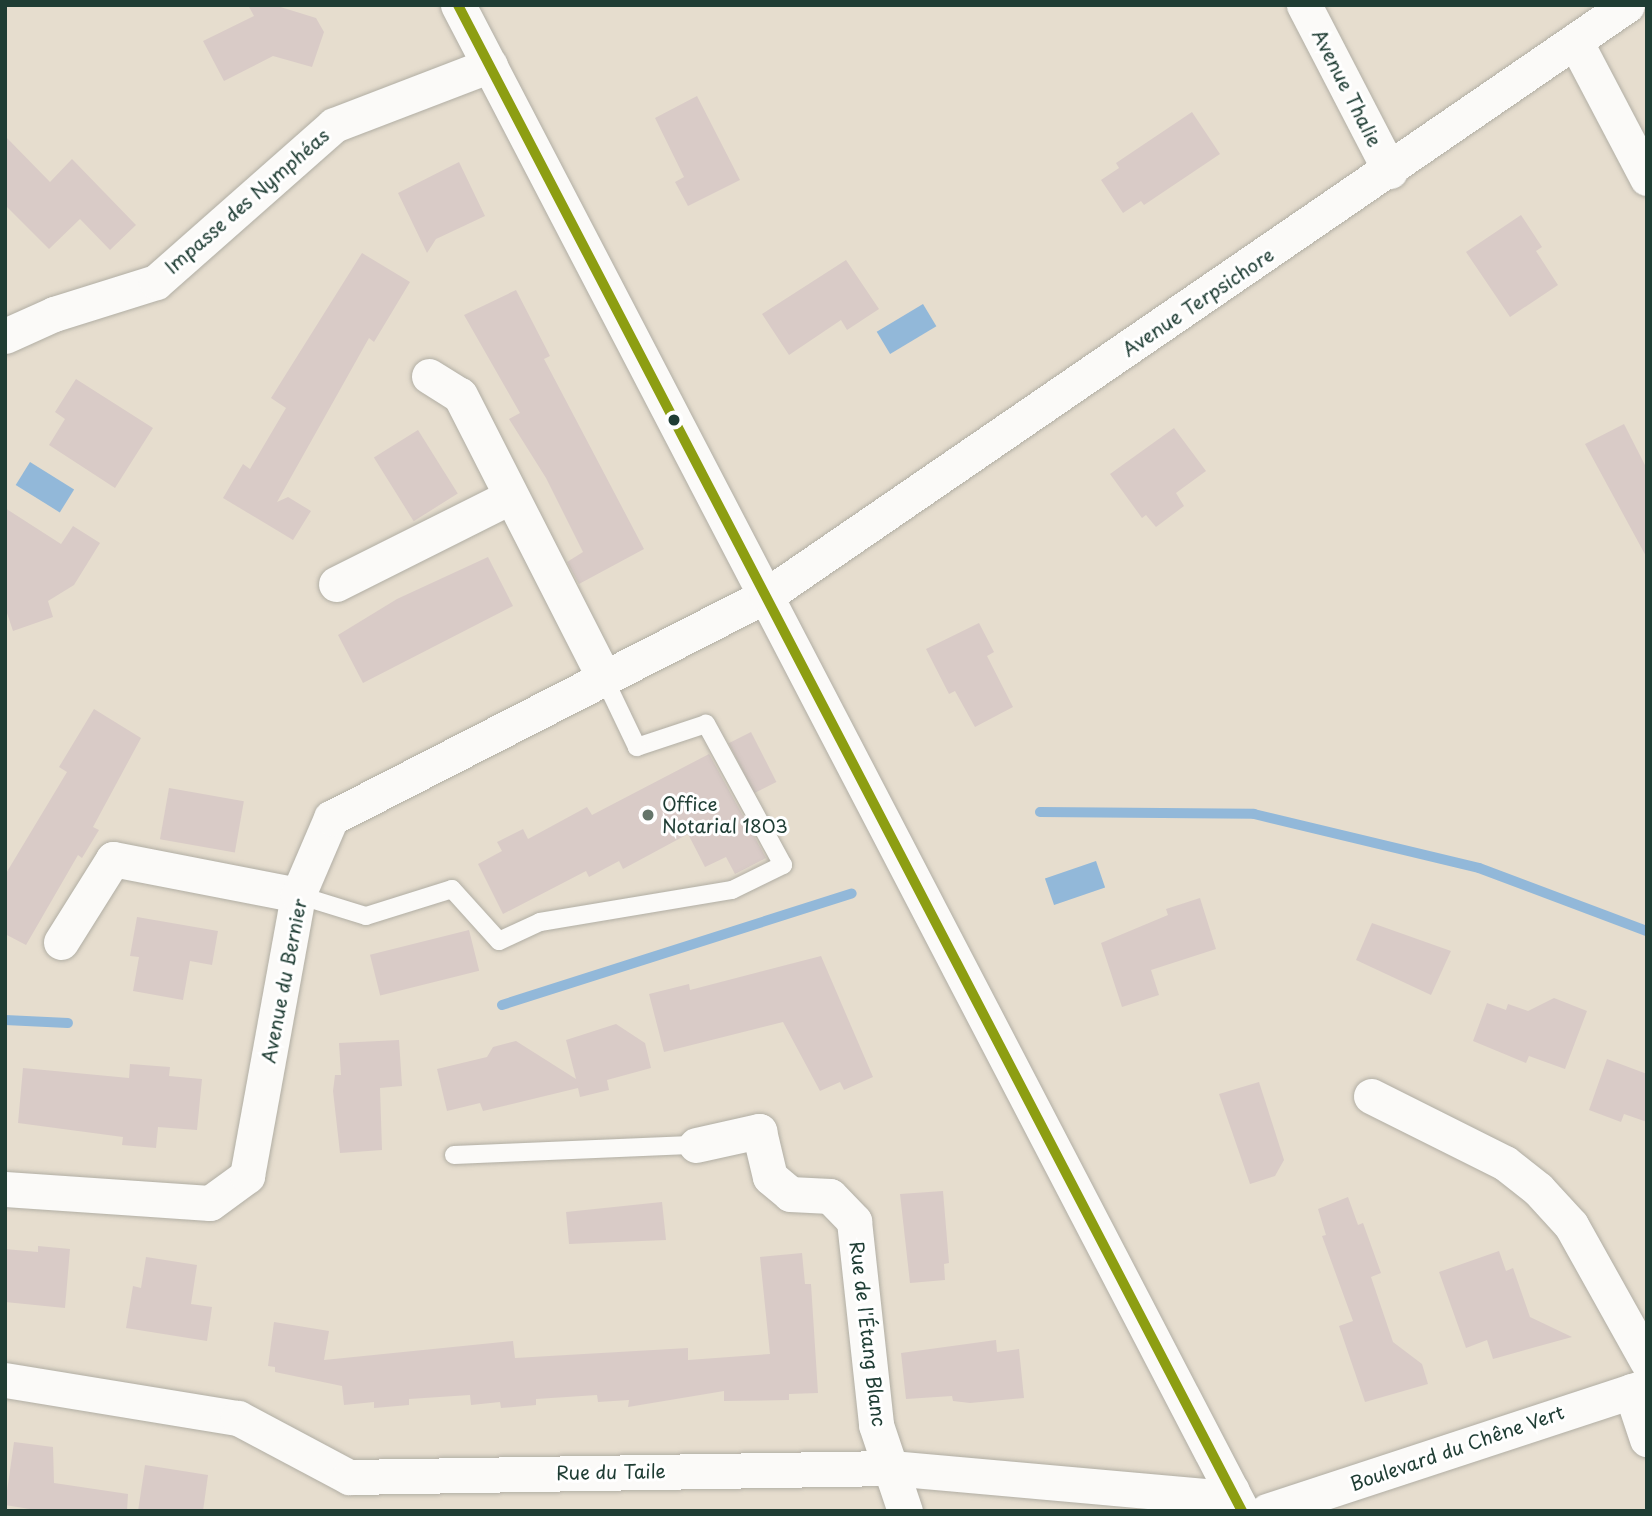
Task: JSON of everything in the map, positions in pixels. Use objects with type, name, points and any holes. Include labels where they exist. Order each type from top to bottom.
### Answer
[{"type":"street","points":[[458,5],[1237,1501]]},
{"type":"street","name":"Avenue Thalie","points":[[1304,5],[1390,171]]},
{"type":"street","name":"Avenue Terpsichore","points":[[766,595],[1390,171],[1627,5]]},
{"type":"street","points":[[1575,41],[1647,178]]},
{"type":"street","name":"Impasse des Nymphéas","points":[[5,336],[54,314],[156,282],[334,125],[490,65]]},
{"type":"street","points":[[429,376],[460,395],[510,498],[603,676]]},
{"type":"street","points":[[336,584],[510,498]]},
{"type":"street","name":"Avenue du Bernier","points":[[5,1189],[210,1203],[247,1176],[298,895],[331,818],[603,676],[766,595]]},
{"type":"street","points":[[61,942],[113,859],[298,895]]},
{"type":"street","points":[[1371,1096],[1505,1163],[1538,1189],[1571,1225],[1642,1379],[1647,1439]]},
{"type":"street","name":"Rue de l'Étang Blanc","points":[[696,1145],[759,1131],[770,1177],[790,1194],[830,1196],[853,1221],[876,1425],[905,1511]]},
{"type":"street","name":"Boulevard du Chêne Vert","points":[[1267,1511],[1642,1379]]},
{"type":"street","name":"Rue du Taile","points":[[5,1380],[238,1418],[349,1477],[891,1468],[1237,1501]]},
{"type":"lane","points":[[298,895],[366,916],[452,889],[499,941],[540,922],[732,890],[783,866],[706,724],[638,747],[603,676]]},
{"type":"lane","points":[[454,1155],[696,1145]]},
{"type":"water","points":[[923,304],[936,326],[890,354],[877,332]]},
{"type":"water","points":[[30,462],[74,490],[60,512],[16,485]]},
{"type":"water","points":[[1096,861],[1105,887],[1054,905],[1045,879]]},
{"type":"building","points":[[248,5],[274,5],[316,18],[324,32],[312,67],[273,56],[224,81],[203,41],[254,16]]},
{"type":"building","points":[[697,96],[740,180],[688,206],[675,182],[684,177],[655,118]]},
{"type":"building","points":[[1192,112],[1220,154],[1144,205],[1141,201],[1123,213],[1101,180],[1119,168],[1116,163]]},
{"type":"building","points":[[5,136],[50,182],[72,159],[136,225],[110,250],[80,219],[49,249],[5,205]]},
{"type":"building","points":[[459,162],[485,216],[436,239],[427,253],[398,193]]},
{"type":"building","points":[[1521,215],[1542,247],[1536,251],[1558,285],[1510,317],[1466,252]]},
{"type":"building","points":[[362,253],[410,282],[374,342],[369,338],[277,502],[288,497],[311,511],[293,540],[223,498],[243,464],[250,469],[286,408],[271,398]]},
{"type":"building","points":[[846,260],[879,309],[847,330],[841,320],[789,355],[762,314]]},
{"type":"building","points":[[516,290],[550,356],[544,359],[644,549],[579,584],[567,562],[583,552],[546,478],[509,419],[520,413],[464,315]]},
{"type":"building","points":[[76,379],[153,428],[115,488],[49,445],[65,419],[55,412]]},
{"type":"building","points":[[1624,424],[1647,469],[1647,558],[1585,444]]},
{"type":"building","points":[[1174,428],[1206,471],[1176,493],[1184,506],[1156,527],[1146,515],[1142,518],[1110,474]]},
{"type":"building","points":[[418,430],[458,494],[414,521],[374,458]]},
{"type":"building","points":[[5,508],[61,544],[73,526],[100,543],[74,585],[48,601],[53,617],[13,631],[5,607]]},
{"type":"building","points":[[488,557],[513,606],[363,683],[338,635],[397,599]]},
{"type":"building","points":[[979,623],[994,652],[987,656],[1013,707],[975,727],[955,691],[949,694],[926,649]]},
{"type":"building","points":[[94,709],[141,738],[93,827],[99,830],[82,858],[78,855],[26,945],[5,934],[5,875],[67,772],[59,767]]},
{"type":"building","points":[[751,732],[776,782],[754,793],[729,743]]},
{"type":"building","points":[[709,754],[766,858],[735,874],[726,857],[705,867],[688,834],[623,869],[619,861],[589,877],[586,871],[503,914],[478,864],[502,851],[497,842],[523,829],[528,839],[587,807],[592,815]]},
{"type":"building","points":[[169,788],[244,801],[235,852],[160,839]]},
{"type":"building","points":[[1200,898],[1216,949],[1151,970],[1159,995],[1122,1007],[1101,943],[1168,915],[1166,909]]},
{"type":"building","points":[[137,917],[218,931],[212,965],[190,961],[183,1000],[133,991],[139,957],[130,956]]},
{"type":"building","points":[[1372,923],[1451,951],[1431,995],[1356,960]]},
{"type":"building","points":[[469,930],[479,971],[380,995],[370,955]]},
{"type":"building","points":[[821,956],[873,1077],[844,1090],[840,1082],[820,1091],[783,1022],[664,1052],[649,994],[689,984],[690,990]]},
{"type":"building","points":[[1554,998],[1587,1011],[1565,1069],[1529,1056],[1526,1063],[1473,1041],[1487,1003],[1506,1010],[1508,1004],[1528,1011]]},
{"type":"building","points":[[616,1024],[645,1043],[651,1068],[607,1080],[609,1090],[580,1097],[578,1088],[483,1111],[480,1103],[447,1111],[437,1069],[487,1057],[493,1047],[516,1041],[576,1079],[566,1040]]},
{"type":"building","points":[[399,1040],[402,1086],[380,1088],[382,1150],[340,1153],[333,1091],[335,1075],[341,1075],[339,1043]]},
{"type":"building","points":[[1607,1059],[1647,1074],[1647,1122],[1624,1114],[1621,1122],[1589,1110]]},
{"type":"building","points":[[130,1064],[170,1067],[169,1076],[202,1079],[197,1130],[158,1127],[156,1148],[122,1145],[123,1137],[18,1123],[23,1068],[129,1078]]},
{"type":"building","points":[[1259,1082],[1284,1160],[1275,1176],[1250,1184],[1219,1094]]},
{"type":"building","points":[[943,1191],[949,1263],[944,1264],[945,1280],[910,1283],[900,1194]]},
{"type":"building","points":[[1348,1197],[1358,1225],[1363,1223],[1381,1273],[1371,1277],[1393,1342],[1422,1364],[1428,1384],[1365,1402],[1339,1326],[1353,1321],[1322,1236],[1326,1235],[1318,1209]]},
{"type":"building","points":[[662,1202],[666,1240],[569,1244],[566,1212]]},
{"type":"building","points":[[38,1246],[70,1249],[65,1308],[5,1302],[5,1249],[38,1252]]},
{"type":"building","points":[[1499,1251],[1506,1271],[1513,1268],[1530,1317],[1572,1337],[1493,1359],[1487,1340],[1466,1348],[1439,1272]]},
{"type":"building","points":[[802,1253],[805,1284],[811,1284],[818,1393],[789,1394],[789,1400],[724,1401],[724,1391],[628,1407],[629,1400],[598,1402],[597,1395],[536,1399],[536,1405],[501,1408],[500,1402],[471,1405],[470,1395],[409,1399],[409,1405],[374,1408],[374,1402],[344,1405],[342,1386],[275,1372],[275,1367],[268,1366],[274,1322],[329,1331],[324,1360],[513,1341],[515,1358],[688,1348],[688,1360],[770,1354],[760,1257]]},
{"type":"building","points":[[146,1257],[197,1265],[191,1304],[212,1307],[207,1341],[126,1328],[133,1286],[141,1288]]},
{"type":"building","points":[[996,1340],[997,1352],[1019,1349],[1024,1398],[970,1403],[953,1401],[952,1396],[906,1399],[901,1353]]},
{"type":"building","points":[[14,1442],[53,1447],[54,1483],[128,1494],[127,1511],[42,1511],[5,1505]]},
{"type":"building","points":[[145,1465],[208,1475],[203,1511],[138,1511]]},
{"type":"waterway","points":[[1040,812],[1254,814],[1479,868],[1647,931]]},
{"type":"waterway","points":[[502,1005],[852,893]]},
{"type":"waterway","points":[[5,1020],[68,1023]]},
{"type":"transit line","points":[[458,5],[1242,1511]]},
{"type":"place","name":"Office Notarial 1803","points":[[648,815]]}]
